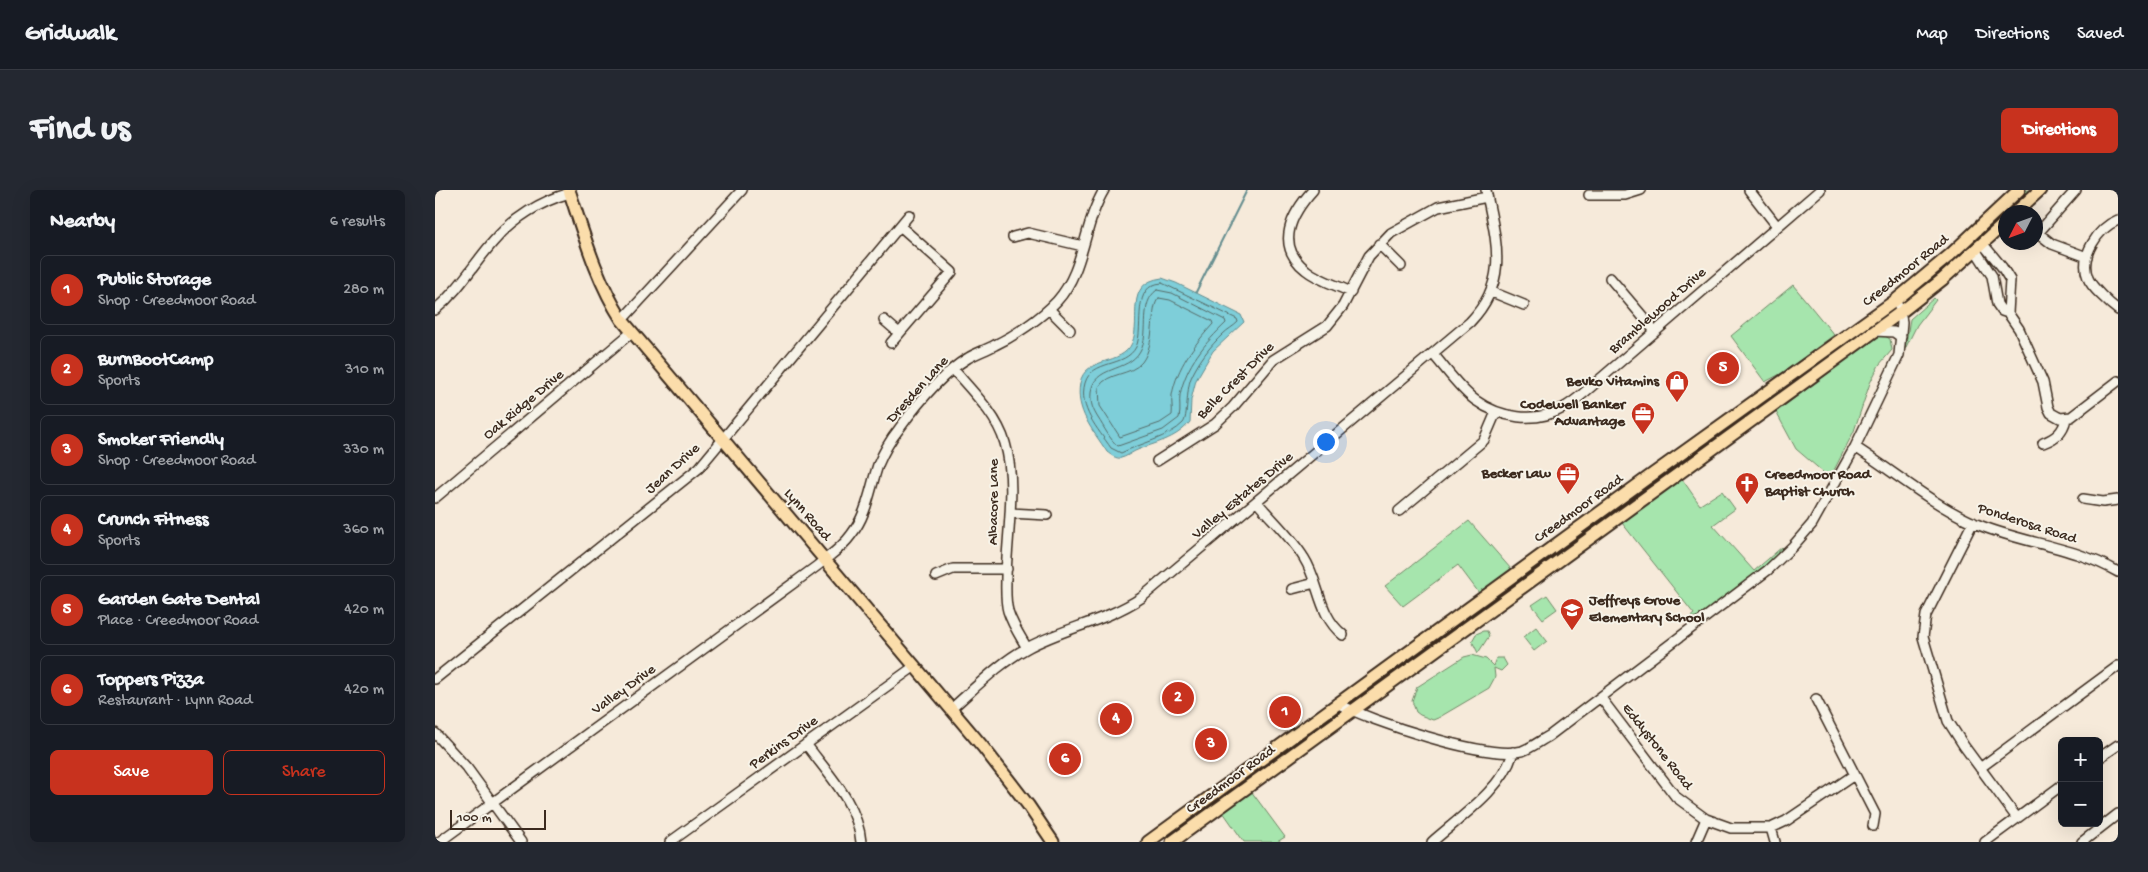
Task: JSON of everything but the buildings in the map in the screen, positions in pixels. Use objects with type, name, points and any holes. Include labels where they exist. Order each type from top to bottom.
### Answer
[{"type":"main road","name":"Creedmoor Road","points":[[1148,842],[1337,703],[1896,300],[1950,255],[2019,190]]},
{"type":"main road","points":[[2024,205],[2040,190]]},
{"type":"main road","name":"Lynn Road","points":[[570,191],[596,271],[623,320],[1005,774],[1053,842]]},
{"type":"main road","name":"Creedmoor Road","points":[[1177,840],[1351,710],[1901,312],[1979,248],[1998,230]]},
{"type":"street","points":[[623,320],[742,190]]},
{"type":"street","name":"Dresden Lane","points":[[825,560],[852,535],[863,513],[879,464],[899,429],[953,369],[967,359],[1004,340],[1049,308],[1070,283],[1104,190]]},
{"type":"street","points":[[1313,190],[1299,206],[1291,220],[1289,239],[1293,254],[1307,270],[1351,292]]},
{"type":"street","points":[[1589,195],[1625,195],[1641,190]]},
{"type":"street","points":[[1749,190],[1777,226]]},
{"type":"street","name":"Bramblewood Drive","points":[[1433,354],[1462,389],[1496,412],[1517,417],[1537,418],[1562,409],[1585,392],[1820,190]]},
{"type":"street","points":[[2076,190],[2038,233],[2052,244],[2087,257]]},
{"type":"street","points":[[435,310],[458,288],[493,242],[507,228],[546,200],[570,191]]},
{"type":"street","name":"Belle Crest Drive","points":[[1157,461],[1215,424],[1233,407],[1273,360],[1327,326],[1343,306],[1369,256],[1391,233],[1431,210],[1487,194]]},
{"type":"street","name":"Valley Estates Drive","points":[[951,709],[1006,662],[1027,648],[1104,618],[1136,602],[1470,322],[1492,292],[1497,273],[1498,251],[1487,194]]},
{"type":"street","name":"Jean Drive","points":[[435,680],[699,468],[909,215]]},
{"type":"street","points":[[2118,220],[2094,239],[2087,257],[2088,278],[2118,310]]},
{"type":"street","points":[[891,342],[952,272],[900,226]]},
{"type":"street","points":[[1013,237],[1028,233],[1083,246]]},
{"type":"street","points":[[1379,244],[1401,266]]},
{"type":"street","points":[[1979,248],[1992,276],[1997,304],[2002,311],[2009,314],[2019,329],[2043,382],[2047,407],[2056,416],[2066,419]]},
{"type":"street","points":[[1979,248],[2002,267],[2011,280],[2009,314]]},
{"type":"street","points":[[1610,278],[1655,331]]},
{"type":"street","points":[[1492,292],[1524,306]]},
{"type":"street","points":[[1337,703],[1351,710],[1488,752],[1522,750],[1549,736],[1767,570],[1793,546],[1824,506],[1855,447],[1899,355],[1901,312],[1896,300]]},
{"type":"street","points":[[1049,308],[1070,330]]},
{"type":"street","points":[[884,320],[899,333]]},
{"type":"street","points":[[1874,331],[1894,332],[1901,337]]},
{"type":"street","name":"Oak Ridge Drive","points":[[435,498],[632,332]]},
{"type":"street","name":"Albacore Lane","points":[[953,369],[989,412],[1002,434],[1009,464],[1008,609],[1027,648]]},
{"type":"street","points":[[2043,443],[2061,431],[2066,419],[2118,381]]},
{"type":"street","points":[[1399,511],[1484,440],[1496,412]]},
{"type":"street","name":"Ponderosa Road","points":[[1855,447],[1949,509],[1973,522],[2084,557],[2118,572]]},
{"type":"street","points":[[2083,499],[2103,502],[2118,500]]},
{"type":"street","points":[[1257,502],[1303,556],[1313,572],[1323,610],[1332,626],[1343,635]]},
{"type":"street","points":[[1010,513],[1047,515]]},
{"type":"street","points":[[1973,522],[1926,615],[1923,638],[1948,721],[2017,818]]},
{"type":"street","name":"Valley Drive","points":[[439,842],[825,560]]},
{"type":"street","points":[[936,576],[953,569],[1007,569]]},
{"type":"street","points":[[1292,589],[1315,583]]},
{"type":"street","name":"Perkins Drive","points":[[671,842],[915,666]]},
{"type":"street","points":[[1980,768],[2118,666]]},
{"type":"street","name":"Eddystone Road","points":[[1601,698],[1677,797],[1706,820],[1731,828],[1771,828],[1786,821],[1854,775]]},
{"type":"street","points":[[1816,699],[1875,814],[1873,826]]},
{"type":"street","points":[[435,733],[467,768],[521,842]]},
{"type":"street","points":[[806,744],[858,819],[861,842]]},
{"type":"street","points":[[2103,755],[2118,745]]},
{"type":"street","points":[[1432,842],[1474,806],[1499,778],[1511,761],[1513,752]]},
{"type":"street","points":[[1985,842],[2058,788]]},
{"type":"street","points":[[2082,842],[2118,814]]},
{"type":"street","points":[[1696,842],[1706,820]]},
{"type":"street","points":[[1771,828],[1775,842]]},
{"type":"green space","points":[[2024,190],[2033,190],[2017,205],[2010,205]]},
{"type":"green space","points":[[1998,218],[1998,223],[1976,244],[1974,243]]},
{"type":"green space","points":[[1793,285],[1834,335],[1784,372],[1765,382],[1731,336]]},
{"type":"green space","points":[[1934,298],[1936,300],[1917,325],[1905,349],[1910,319]]},
{"type":"green space","points":[[1859,333],[1811,368],[1785,391],[1379,686],[1377,684],[1427,648],[1449,626]]},
{"type":"green space","points":[[1883,335],[1890,339],[1892,350],[1879,365],[1870,383],[1854,431],[1830,478],[1796,449],[1776,412],[1878,336]]},
{"type":"green space","points":[[1682,479],[1700,505],[1722,491],[1735,509],[1713,525],[1754,571],[1782,547],[1784,549],[1772,562],[1701,616],[1689,618],[1694,614],[1622,523]]},
{"type":"green space","points":[[1469,521],[1511,569],[1479,593],[1458,565],[1403,606],[1385,586]]},
{"type":"green space","points":[[1547,595],[1557,609],[1543,619],[1532,605]]},
{"type":"green space","points":[[1536,627],[1547,641],[1534,651],[1523,637]]},
{"type":"green space","points":[[1487,631],[1489,636],[1478,653],[1472,641],[1476,634]]},
{"type":"green space","points":[[1472,655],[1486,659],[1493,666],[1496,658],[1503,658],[1507,665],[1501,671],[1494,668],[1495,677],[1489,688],[1438,718],[1433,720],[1416,712],[1412,701],[1417,687],[1464,657]]},
{"type":"green space","points":[[1257,769],[1237,789],[1189,824],[1187,822],[1224,791]]},
{"type":"green space","points":[[1251,791],[1285,837],[1277,842],[1244,842],[1223,812]]},
{"type":"water","points":[[1162,278],[1241,315],[1244,322],[1213,351],[1196,380],[1191,400],[1190,422],[1172,437],[1117,458],[1107,452],[1086,420],[1080,402],[1080,383],[1083,374],[1089,369],[1127,350],[1135,334],[1138,295],[1142,287],[1150,281]]},
{"type":"waterway","points":[[1196,292],[1247,190]]},
{"type":"place","name":"Garden Gate Dental","points":[[1723,368]]},
{"type":"place","name":"Bevko Vitamins","points":[[1677,403]]},
{"type":"place","name":"Codewell Banker Advantage","points":[[1643,435]]},
{"type":"place","name":"Becker Law","points":[[1568,495]]},
{"type":"place","name":"Creedmoor Road Baptist Church","points":[[1747,505]]},
{"type":"place","name":"Jeffreys Grove Elementary School","points":[[1572,631]]},
{"type":"place","name":"BurnBootCamp","points":[[1178,698]]},
{"type":"place","name":"Public Storage","points":[[1285,712]]},
{"type":"place","name":"Crunch Fitness","points":[[1116,719]]},
{"type":"place","name":"Smoker Friendly","points":[[1211,744]]},
{"type":"place","name":"Toppers Pizza","points":[[1065,759]]}]
